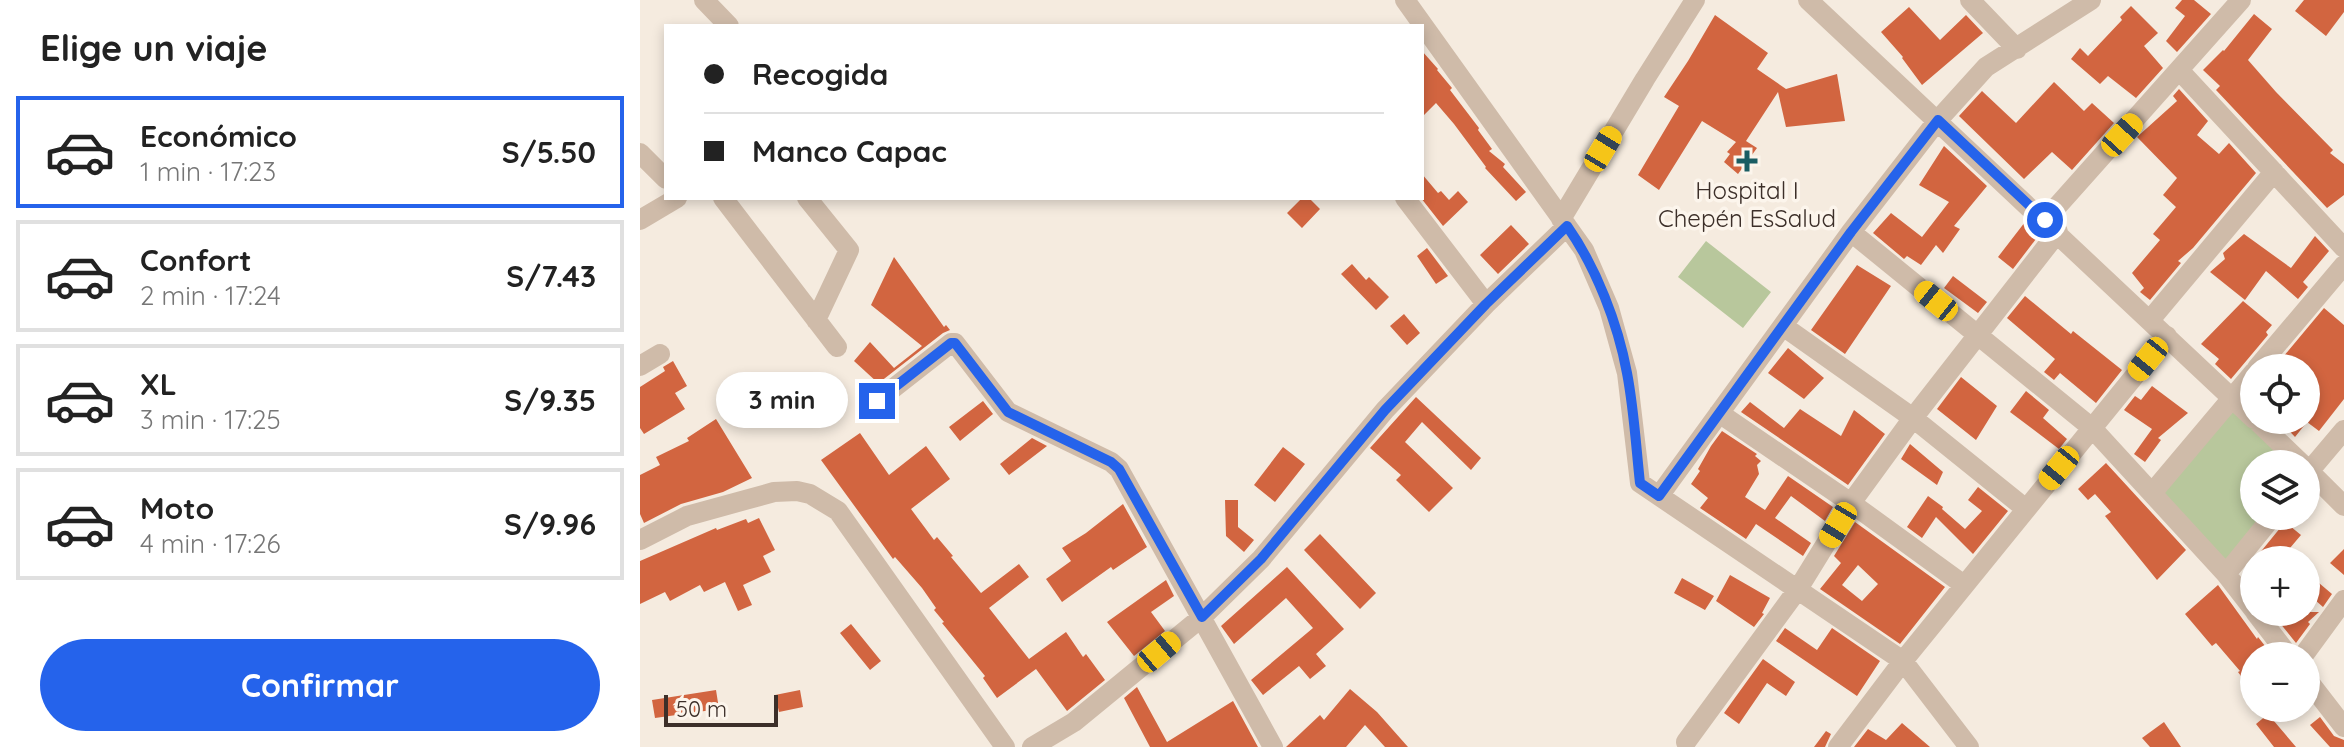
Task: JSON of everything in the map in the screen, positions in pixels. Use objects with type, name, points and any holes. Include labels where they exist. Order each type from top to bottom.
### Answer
[{"type":"street","points":[[704,0],[727,24]]},
{"type":"street","points":[[1405,0],[1422,24]]},
{"type":"street","points":[[1032,747],[1074,722],[1202,617],[1261,559],[1385,410],[1564,223],[1645,79],[1695,0]]},
{"type":"street","points":[[1808,0],[2240,405]]},
{"type":"street","points":[[1970,0],[2017,49]]},
{"type":"street","points":[[1659,496],[1851,232],[1938,120],[1986,67],[2091,0]]},
{"type":"street","points":[[1686,742],[1798,589],[1851,503],[1978,335],[2052,226],[2241,0]]},
{"type":"street","points":[[1424,27],[1584,250],[1609,308],[1627,373],[1640,483],[1903,661],[1969,747]]},
{"type":"street","points":[[2180,71],[2344,248]]},
{"type":"street","points":[[640,153],[664,177]]},
{"type":"street","points":[[2150,320],[2274,172]]},
{"type":"street","points":[[640,220],[674,200]]},
{"type":"street","points":[[725,200],[837,347]]},
{"type":"street","points":[[809,200],[849,250],[816,320]]},
{"type":"street","points":[[1407,200],[1486,304]]},
{"type":"street","points":[[1851,232],[2092,428],[2240,592]]},
{"type":"street","points":[[2269,354],[2344,265]]},
{"type":"street","points":[[1783,326],[1913,418],[2026,509]]},
{"type":"street","points":[[1838,747],[1903,661],[2167,336]]},
{"type":"street","points":[[877,401],[955,343],[1008,412],[1111,462],[1119,469],[1273,747]]},
{"type":"street","points":[[640,366],[660,354]]},
{"type":"street","points":[[2152,493],[2240,389]]},
{"type":"street","points":[[1719,413],[1964,585]]},
{"type":"street","points":[[2320,455],[2344,430]]},
{"type":"street","points":[[2270,434],[2287,450]]},
{"type":"street","points":[[2320,483],[2344,506]]},
{"type":"street","points":[[640,540],[687,516],[774,492],[810,494],[838,511],[1005,747]]},
{"type":"street","points":[[2226,574],[2262,530]]},
{"type":"street","points":[[2313,642],[2344,600]]},
{"type":"street","points":[[2266,626],[2278,642]]},
{"type":"street","points":[[2320,696],[2344,727]]},
{"type":"green space","points":[[1706,241],[1771,292],[1743,328],[1678,277]]},
{"type":"green space","points":[[2232,398],[2240,406],[2240,434],[2270,434],[2287,450],[2240,450],[2240,530],[2262,530],[2249,546],[2240,546],[2240,557],[2226,574],[2152,493]]},
{"type":"building","points":[[2182,0],[2194,0],[2211,14],[2177,52],[2166,41],[2185,16],[2175,8]]},
{"type":"building","points":[[2304,0],[2344,0],[2344,12],[2326,36],[2295,11]]},
{"type":"building","points":[[2131,6],[2158,33],[2144,46],[2163,68],[2136,98],[2108,76],[2100,84],[2071,59],[2080,48],[2088,56]]},
{"type":"building","points":[[1909,7],[1940,40],[1966,15],[1983,33],[1922,85],[1881,32]]},
{"type":"building","points":[[2254,14],[2272,29],[2248,60],[2333,150],[2330,153],[2344,164],[2344,195],[2327,208],[2216,90],[2220,86],[2203,70],[2224,51]]},
{"type":"building","points":[[1715,15],[1768,53],[1757,69],[1786,89],[1837,74],[1845,121],[1786,127],[1778,92],[1746,141],[1757,148],[1738,174],[1724,162],[1730,154],[1727,152],[1736,142],[1702,121],[1659,190],[1638,175],[1679,106],[1664,97]]},
{"type":"building","points":[[1424,53],[1479,128],[1492,149],[1489,151],[1505,164],[1503,167],[1526,192],[1516,201],[1485,168],[1436,103],[1424,115]]},
{"type":"building","points":[[2054,82],[2084,111],[2092,103],[2114,123],[2072,170],[2052,152],[2024,179],[1959,116],[1982,91],[2016,123]]},
{"type":"building","points":[[2179,89],[2208,121],[2197,135],[2219,154],[2229,143],[2256,173],[2193,248],[2178,261],[2181,263],[2150,300],[2140,292],[2144,288],[2132,273],[2160,240],[2153,234],[2176,207],[2163,195],[2177,178],[2137,137],[2177,101],[2173,96]]},
{"type":"building","points":[[1944,146],[1987,186],[1954,226],[1960,229],[1943,253],[1936,245],[1921,265],[1907,256],[1904,259],[1873,233],[1891,213],[1922,237],[1949,202],[1919,185]]},
{"type":"building","points":[[1424,176],[1438,193],[1441,191],[1449,200],[1458,191],[1468,202],[1443,226],[1423,200]]},
{"type":"building","points":[[1300,200],[1311,200],[1320,209],[1302,228],[1287,213]]},
{"type":"building","points":[[2025,222],[2039,235],[2013,269],[1998,257]]},
{"type":"building","points":[[1511,225],[1529,244],[1498,274],[1480,255]]},
{"type":"building","points":[[2244,234],[2291,268],[2315,236],[2329,251],[2303,282],[2308,287],[2298,299],[2266,271],[2245,300],[2210,272],[2225,259],[2223,253]]},
{"type":"building","points":[[1427,248],[1448,276],[1436,284],[1417,256]]},
{"type":"building","points":[[894,257],[944,327],[946,325],[950,330],[871,389],[878,383],[854,361],[870,342],[894,368],[922,346],[871,305]]},
{"type":"building","points":[[1352,264],[1366,280],[1369,277],[1389,297],[1376,310],[1341,274]]},
{"type":"building","points":[[1857,265],[1891,286],[1845,354],[1811,330]]},
{"type":"building","points":[[1953,276],[1987,302],[1978,313],[1944,288]]},
{"type":"building","points":[[2025,296],[2122,370],[2096,403],[2060,373],[2054,380],[2044,372],[2055,359],[2007,318]]},
{"type":"building","points":[[2243,301],[2272,325],[2252,354],[2240,354],[2240,368],[2231,379],[2215,364],[2219,359],[2201,344]]},
{"type":"building","points":[[2324,308],[2344,325],[2344,399],[2320,430],[2320,354],[2286,354]]},
{"type":"building","points":[[1404,314],[1420,333],[1407,345],[1390,326]]},
{"type":"building","points":[[1788,348],[1824,378],[1804,399],[1768,373]]},
{"type":"building","points":[[673,361],[687,386],[675,393],[685,409],[644,434],[640,428],[640,387],[665,371],[663,367]]},
{"type":"building","points":[[1961,377],[1997,406],[1976,440],[1937,409]]},
{"type":"building","points":[[2152,386],[2188,413],[2158,438],[2161,440],[2145,462],[2134,454],[2152,429],[2124,410],[2135,396],[2141,400]]},
{"type":"building","points":[[2026,391],[2049,410],[2043,418],[2067,439],[2059,449],[2010,412]]},
{"type":"building","points":[[1416,397],[1481,458],[1471,470],[1422,422],[1405,442],[1453,488],[1429,512],[1396,480],[1401,475],[1370,448]]},
{"type":"building","points":[[983,401],[993,414],[960,441],[949,427]]},
{"type":"building","points":[[1750,402],[1784,428],[1800,409],[1841,436],[1854,410],[1885,434],[1848,485],[1741,412]]},
{"type":"building","points":[[716,419],[752,478],[723,492],[681,504],[644,523],[640,514],[640,475],[660,465],[656,457],[689,441],[687,438]]},
{"type":"building","points":[[1722,431],[1757,454],[1755,456],[1761,461],[1757,465],[1759,474],[1745,497],[1765,510],[1788,476],[1833,507],[1825,521],[1791,496],[1775,518],[1811,543],[1803,556],[1756,524],[1746,539],[1700,508],[1708,498],[1691,484]]},
{"type":"building","points":[[860,433],[889,475],[926,446],[950,479],[911,509],[981,593],[1019,564],[1029,577],[989,608],[1029,659],[1066,632],[1083,657],[1086,654],[1105,680],[1067,711],[1036,669],[997,698],[983,678],[985,676],[942,623],[922,588],[895,557],[893,559],[821,460]]},
{"type":"building","points":[[1032,438],[1047,446],[1009,475],[1000,464]]},
{"type":"building","points":[[1910,444],[1943,472],[1937,485],[1901,459]]},
{"type":"building","points":[[1283,447],[1305,464],[1275,502],[1254,485]]},
{"type":"building","points":[[2106,463],[2186,550],[2157,580],[2105,516],[2111,512],[2095,494],[2088,500],[2078,489]]},
{"type":"building","points":[[1978,487],[2008,511],[1973,554],[1936,517],[1922,538],[1907,527],[1928,496],[1965,529],[1982,511],[1968,500]]},
{"type":"building","points":[[1225,500],[1238,500],[1238,527],[1254,540],[1244,552],[1226,536]]},
{"type":"building","points":[[1123,504],[1147,547],[1113,570],[1111,567],[1062,602],[1046,579],[1071,561],[1062,548]]},
{"type":"building","points":[[759,518],[775,550],[763,556],[771,572],[743,585],[752,605],[738,611],[725,582],[704,592],[700,585],[670,601],[665,592],[640,604],[640,561],[716,528]]},
{"type":"building","points":[[1855,522],[1945,587],[1900,644],[1820,589],[1841,563],[1834,556]],"holes":[[[1858,565],[1878,584],[1862,601],[1842,585]]]},
{"type":"building","points":[[2278,530],[2295,530],[2301,535],[2292,546],[2265,546]]},
{"type":"building","points":[[1320,534],[1376,593],[1360,609],[1304,550]]},
{"type":"building","points":[[2344,549],[2344,575],[2330,563]]},
{"type":"building","points":[[1287,567],[1344,629],[1316,654],[1326,666],[1310,679],[1299,666],[1263,695],[1251,680],[1313,628],[1286,598],[1234,644],[1221,626]]},
{"type":"building","points":[[1730,575],[1770,598],[1764,614],[1754,627],[1716,601]]},
{"type":"building","points":[[1682,578],[1714,596],[1705,610],[1674,593]]},
{"type":"building","points":[[1166,580],[1174,596],[1151,612],[1165,631],[1134,656],[1107,622]]},
{"type":"building","points":[[2320,584],[2332,594],[2323,607],[2320,604]]},
{"type":"building","points":[[2218,585],[2240,615],[2240,626],[2248,626],[2262,642],[2240,642],[2240,671],[2216,643],[2212,646],[2185,614]]},
{"type":"building","points":[[851,624],[881,661],[870,670],[840,633]]},
{"type":"building","points":[[2282,626],[2309,626],[2297,642]]},
{"type":"building","points":[[1785,628],[1817,650],[1832,628],[1880,661],[1857,696],[1776,641]]},
{"type":"building","points":[[1763,659],[1795,682],[1786,696],[1767,683],[1739,724],[1724,713]]},
{"type":"building","points":[[1137,687],[1167,742],[1233,701],[1258,747],[1150,747],[1124,698]]},
{"type":"building","points":[[1350,689],[1377,712],[1408,747],[1385,747],[1365,725],[1346,747],[1286,747],[1320,715],[1324,720]]},
{"type":"building","points":[[716,690],[719,709],[655,718],[652,700]]},
{"type":"building","points":[[800,690],[803,707],[779,712],[775,695]]},
{"type":"building","points":[[2320,717],[2334,736],[2344,740],[2344,747],[2330,747],[2310,725],[2320,722]]},
{"type":"building","points":[[2164,722],[2181,747],[2150,747],[2142,738]]},
{"type":"building","points":[[2275,722],[2296,747],[2274,747],[2256,724]]},
{"type":"building","points":[[1902,723],[1930,747],[1854,747],[1868,729],[1886,740]]},
{"type":"building","points":[[1826,731],[1831,734],[1825,747],[1814,747]]},
{"type":"place","name":"Hospital I Chepén EsSalud","points":[[1747,161]]},
{"type":"route","points":[[877,401],[955,343],[1008,412],[1111,462],[1119,469],[1202,617],[1261,559],[1385,410],[1486,304],[1567,226],[1584,250],[1609,308],[1627,373],[1640,483],[1659,496],[1851,232],[1938,120],[2045,220]]}]
